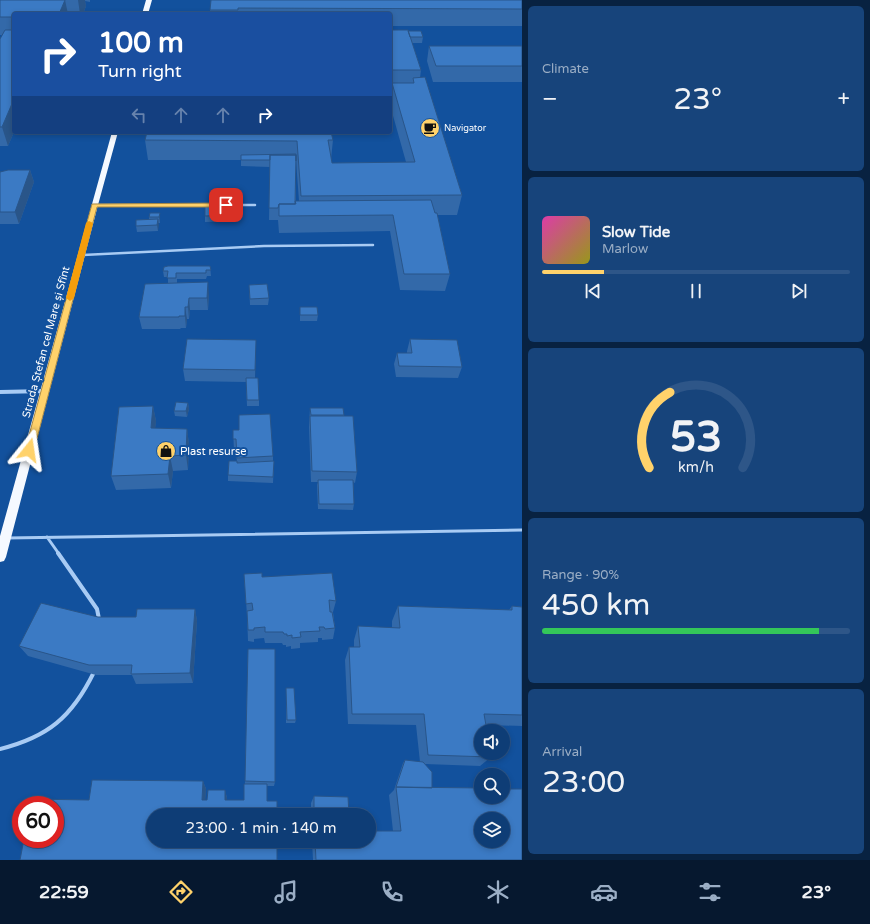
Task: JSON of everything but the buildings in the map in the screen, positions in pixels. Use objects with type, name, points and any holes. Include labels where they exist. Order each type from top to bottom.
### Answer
[{"type":"main road","points":[[146,12],[149,0]]},
{"type":"main road","name":"Strada Ștefan cel Mare și Sfînt","points":[[0,557],[114,134]]},
{"type":"street","points":[[0,392],[45,391]]},
{"type":"lane","points":[[94,205],[209,205]]},
{"type":"lane","points":[[225,205],[255,205]]},
{"type":"lane","points":[[81,255],[264,246],[373,245]]},
{"type":"lane","points":[[5,538],[522,530]]},
{"type":"lane","points":[[46,537],[96,609],[101,627]]},
{"type":"lane","points":[[0,749],[20,745],[49,730],[70,709],[88,684],[97,667]]},
{"type":"slow traffic","points":[[70,298],[89,223]]},
{"type":"place","name":"Navigator","points":[[430,128]]},
{"type":"place","name":"Plast resurse","points":[[166,451]]},
{"type":"route","points":[[29,450],[94,205],[226,205]]}]
